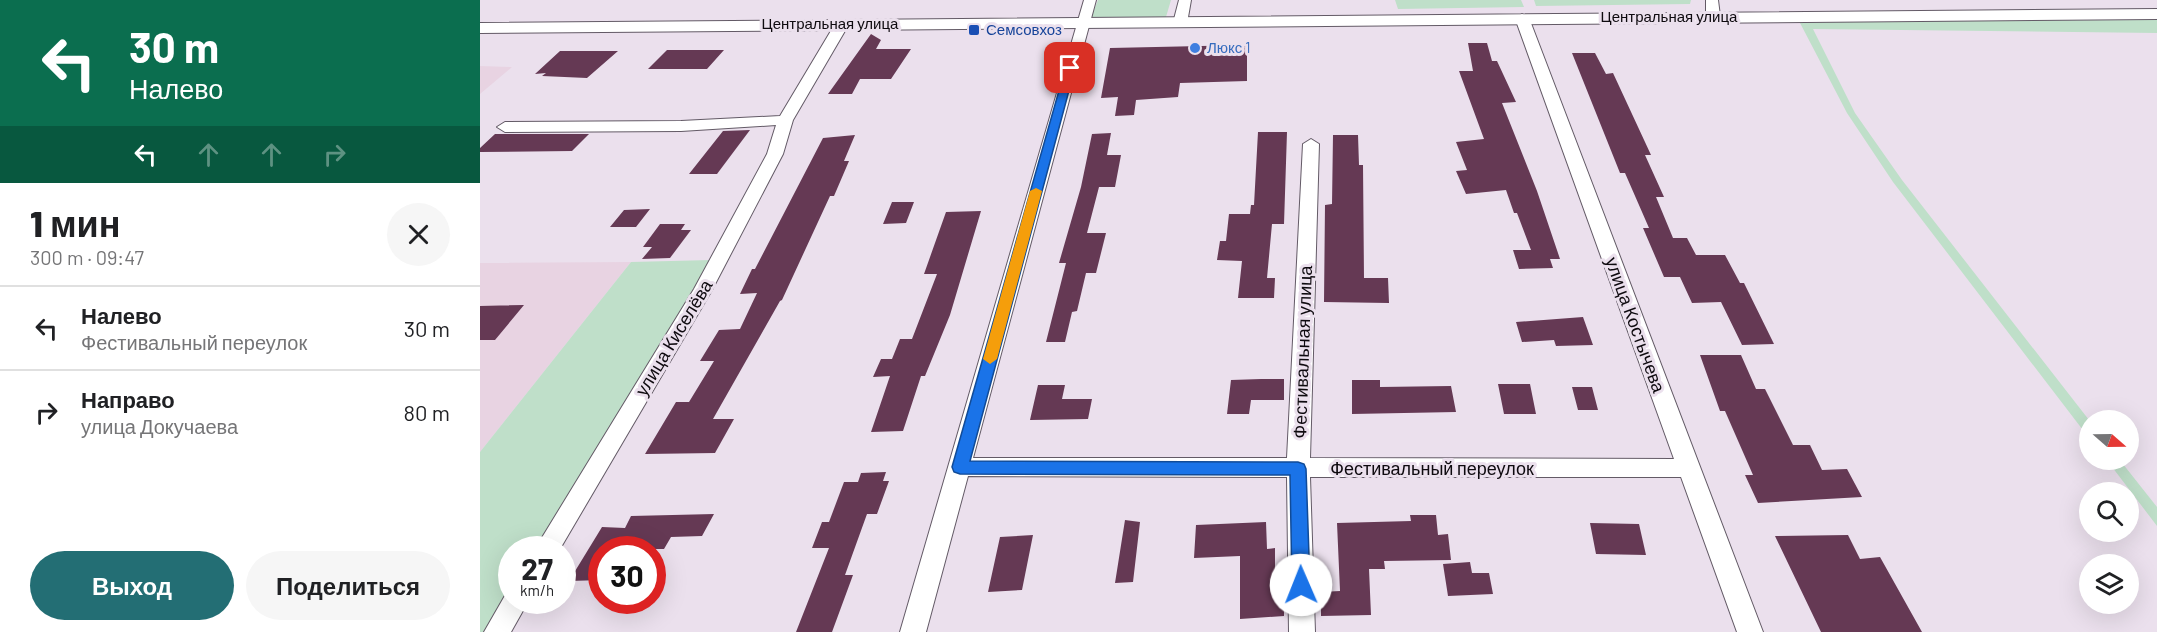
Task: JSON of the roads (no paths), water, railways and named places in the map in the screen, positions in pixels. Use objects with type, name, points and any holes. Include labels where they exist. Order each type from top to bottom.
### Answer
[{"type":"street","points":[[913,632],[1090,0]]},
{"type":"street","points":[[1180,23],[1185,0]]},
{"type":"street","name":"Центральная улица","points":[[480,28],[1522,18],[1713,8],[2157,15]]},
{"type":"street","name":"улица Костычева","points":[[1522,18],[1750,632]]},
{"type":"street","name":"улица Киселёва","points":[[555,536],[722,255],[775,154],[786,120],[842,24]]},
{"type":"street","points":[[505,127],[681,126],[786,120]]},
{"type":"street","name":"Фестивальная улица","points":[[1302,632],[1298,469],[1311,144]]},
{"type":"street","name":"Фестивальный переулок","points":[[960,467],[1688,468]]},
{"type":"street","points":[[497,632],[508,614]]},
{"type":"place","name":"Семсовхоз","points":[[974,30]]},
{"type":"place","name":"Люкс 1","points":[[1195,48]]}]
